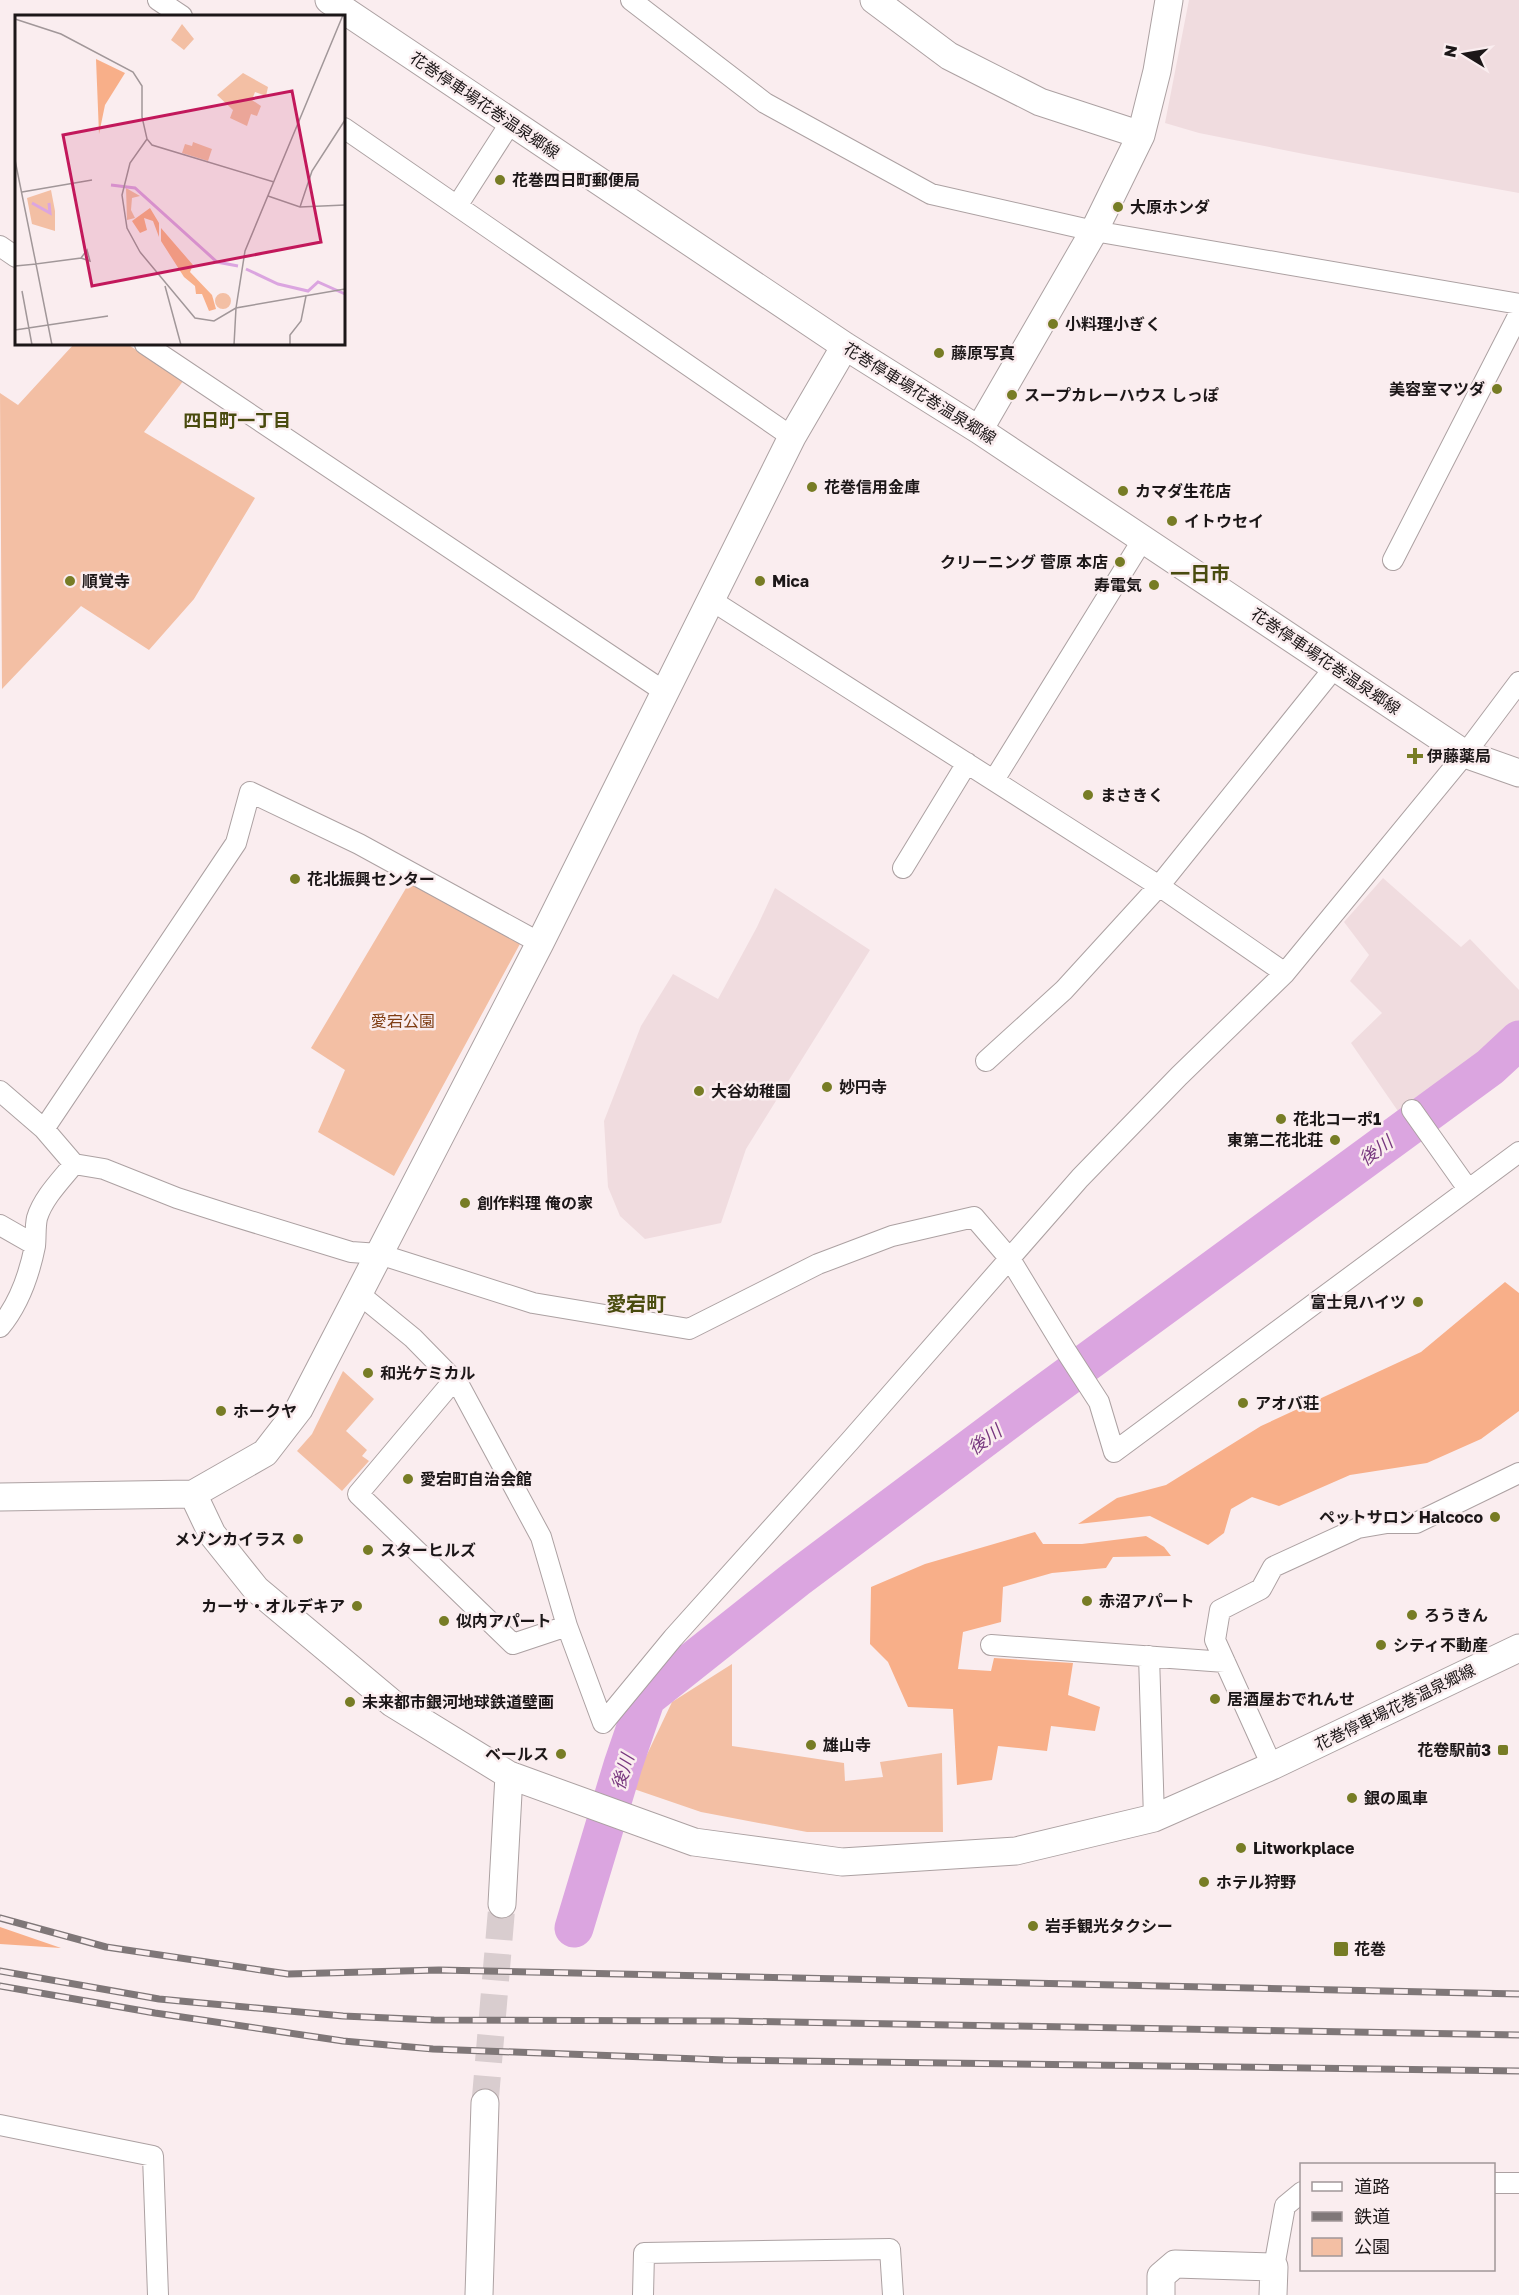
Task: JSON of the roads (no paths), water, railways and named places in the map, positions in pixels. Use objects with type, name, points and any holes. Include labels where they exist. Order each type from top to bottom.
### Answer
[{"type":"street","points":[[158,0],[180,15]]},
{"type":"street","name":"花巻停車場花巻温泉郷線","points":[[329,0],[845,346],[979,430],[1464,754],[1519,773]]},
{"type":"street","points":[[631,0],[765,103],[931,194],[1094,231],[1519,304]]},
{"type":"street","points":[[874,0],[949,56],[1041,102],[1142,135]]},
{"type":"street","points":[[979,430],[1094,231],[1142,135],[1170,0]]},
{"type":"street","points":[[457,206],[511,122]]},
{"type":"street","points":[[345,129],[792,437]]},
{"type":"street","points":[[0,246],[15,256]]},
{"type":"street","points":[[1393,560],[1519,314]]},
{"type":"street","points":[[146,345],[665,692]]},
{"type":"street","points":[[0,1497],[192,1494],[265,1453],[299,1409],[540,943],[792,437],[845,346]]},
{"type":"street","points":[[994,780],[1143,539]]},
{"type":"street","points":[[711,600],[1159,886],[1285,974]]},
{"type":"street","points":[[986,1062],[1064,990],[1159,886],[1335,667]]},
{"type":"street","points":[[358,1293],[413,1338],[459,1385],[541,1537],[567,1626],[603,1722],[674,1638],[1080,1179],[1179,1076],[1285,974],[1464,754],[1519,682]]},
{"type":"street","points":[[903,868],[967,764]]},
{"type":"street","points":[[44,1129],[236,843],[250,792],[359,844],[540,943]]},
{"type":"street","points":[[0,1091],[44,1129],[74,1164],[104,1168],[177,1198],[351,1252],[379,1254],[533,1303],[689,1329],[818,1264],[892,1236],[974,1217],[1010,1259],[1066,1352],[1100,1402],[1114,1452],[1519,1152]]},
{"type":"street","points":[[1412,1110],[1468,1190]]},
{"type":"street","points":[[0,1327],[13,1311],[27,1279],[35,1245],[37,1218],[52,1190],[74,1164]]},
{"type":"street","points":[[0,1225],[35,1245]]},
{"type":"street","points":[[454,1380],[358,1494],[513,1644],[567,1626]]},
{"type":"street","points":[[1272,1766],[1215,1640],[1220,1610],[1261,1589],[1273,1567],[1358,1528],[1387,1523],[1416,1523],[1519,1473]]},
{"type":"street","name":"花巻停車場花巻温泉郷線","points":[[192,1494],[212,1534],[256,1588],[392,1703],[509,1775],[694,1842],[843,1862],[1016,1851],[1154,1818],[1272,1766],[1519,1648]]},
{"type":"street","points":[[991,1645],[1225,1662]]},
{"type":"street","points":[[1149,1656],[1154,1818]]},
{"type":"street","points":[[502,1904],[509,1775]]},
{"type":"street","points":[[479,2295],[485,2103]]},
{"type":"street","points":[[0,2125],[153,2156],[158,2295]]},
{"type":"street","points":[[1495,2183],[1519,2183]]},
{"type":"street","points":[[1273,2295],[1274,2267],[1285,2206],[1300,2194]]},
{"type":"street","points":[[643,2295],[644,2253],[890,2249],[893,2295]]},
{"type":"street","points":[[1161,2295],[1161,2276],[1175,2264],[1274,2267]]},
{"type":"waterway","name":"後川","points":[[574,1928],[623,1765],[646,1698],[796,1579],[1023,1409],[1490,1067],[1519,1040]]},
{"type":"tunnel","points":[[485,2103],[502,1904]]},
{"type":"railway","points":[[0,1918],[106,1947],[288,1974],[439,1970],[1519,1994]]},
{"type":"railway","points":[[0,1971],[159,1999],[343,2016],[434,2020],[727,2021],[1519,2035]]},
{"type":"railway","points":[[0,1986],[155,2013],[343,2041],[433,2049],[725,2060],[1519,2071]]},
{"type":"place","name":"花巻四日町郵便局","points":[[500,180]]},
{"type":"place","name":"大原ホンダ","points":[[1118,207]]},
{"type":"place","name":"小料理小ぎく","points":[[1053,324]]},
{"type":"place","name":"藤原写真","points":[[939,353]]},
{"type":"place","name":"美容室マツダ","points":[[1497,389]]},
{"type":"place","name":"スープカレーハウス しっぽ","points":[[1012,395]]},
{"type":"place","name":"花巻信用金庫","points":[[812,487]]},
{"type":"place","name":"カマダ生花店","points":[[1123,491]]},
{"type":"place","name":"イトウセイ","points":[[1172,521]]},
{"type":"place","name":"クリーニング 菅原 本店","points":[[1120,562]]},
{"type":"place","name":"順覚寺","points":[[70,581]]},
{"type":"place","name":"Mica","points":[[760,581]]},
{"type":"place","name":"寿電気","points":[[1154,585]]},
{"type":"place","name":"伊藤薬局","points":[[1415,756]]},
{"type":"place","name":"まさきく","points":[[1088,795]]},
{"type":"place","name":"花北振興センター","points":[[295,879]]},
{"type":"place","name":"妙円寺","points":[[827,1087]]},
{"type":"place","name":"大谷幼稚園","points":[[699,1091]]},
{"type":"place","name":"花北コーポ1","points":[[1281,1119]]},
{"type":"place","name":"東第二花北荘","points":[[1335,1140]]},
{"type":"place","name":"創作料理 俺の家","points":[[465,1203]]},
{"type":"place","name":"富士見ハイツ","points":[[1418,1302]]},
{"type":"place","name":"和光ケミカル","points":[[368,1373]]},
{"type":"place","name":"アオバ荘","points":[[1243,1403]]},
{"type":"place","name":"ホークヤ","points":[[221,1411]]},
{"type":"place","name":"愛宕町自治会館","points":[[408,1479]]},
{"type":"place","name":"ペットサロン Halcoco","points":[[1495,1517]]},
{"type":"place","name":"メゾンカイラス","points":[[298,1539]]},
{"type":"place","name":"スターヒルズ","points":[[368,1550]]},
{"type":"place","name":"赤沼アパート","points":[[1087,1601]]},
{"type":"place","name":"カーサ・オルデキア","points":[[357,1606]]},
{"type":"place","name":"ろうきん","points":[[1412,1615]]},
{"type":"place","name":"似内アパート","points":[[444,1621]]},
{"type":"place","name":"シティ不動産","points":[[1381,1645]]},
{"type":"place","name":"居酒屋おでれんせ","points":[[1215,1699]]},
{"type":"place","name":"未来都市銀河地球鉄道壁画","points":[[350,1702]]},
{"type":"place","name":"雄山寺","points":[[811,1745]]},
{"type":"place","name":"花卷駅前3","points":[[1503,1750]]},
{"type":"place","name":"ベールス","points":[[561,1754]]},
{"type":"place","name":"銀の風車","points":[[1352,1798]]},
{"type":"place","name":"Litworkplace","points":[[1241,1848]]},
{"type":"place","name":"ホテル狩野","points":[[1204,1882]]},
{"type":"place","name":"岩手観光タクシー","points":[[1033,1926]]},
{"type":"place","name":"花巻","points":[[1341,1949]]},
{"type":"district","name":"四日町一丁目","points":[[237,421]]},
{"type":"district","name":"一日市","points":[[1200,574]]},
{"type":"district","name":"愛宕町","points":[[636,1304]]},
{"type":"park label","name":"愛宕公園","points":[[403,1021]]}]
